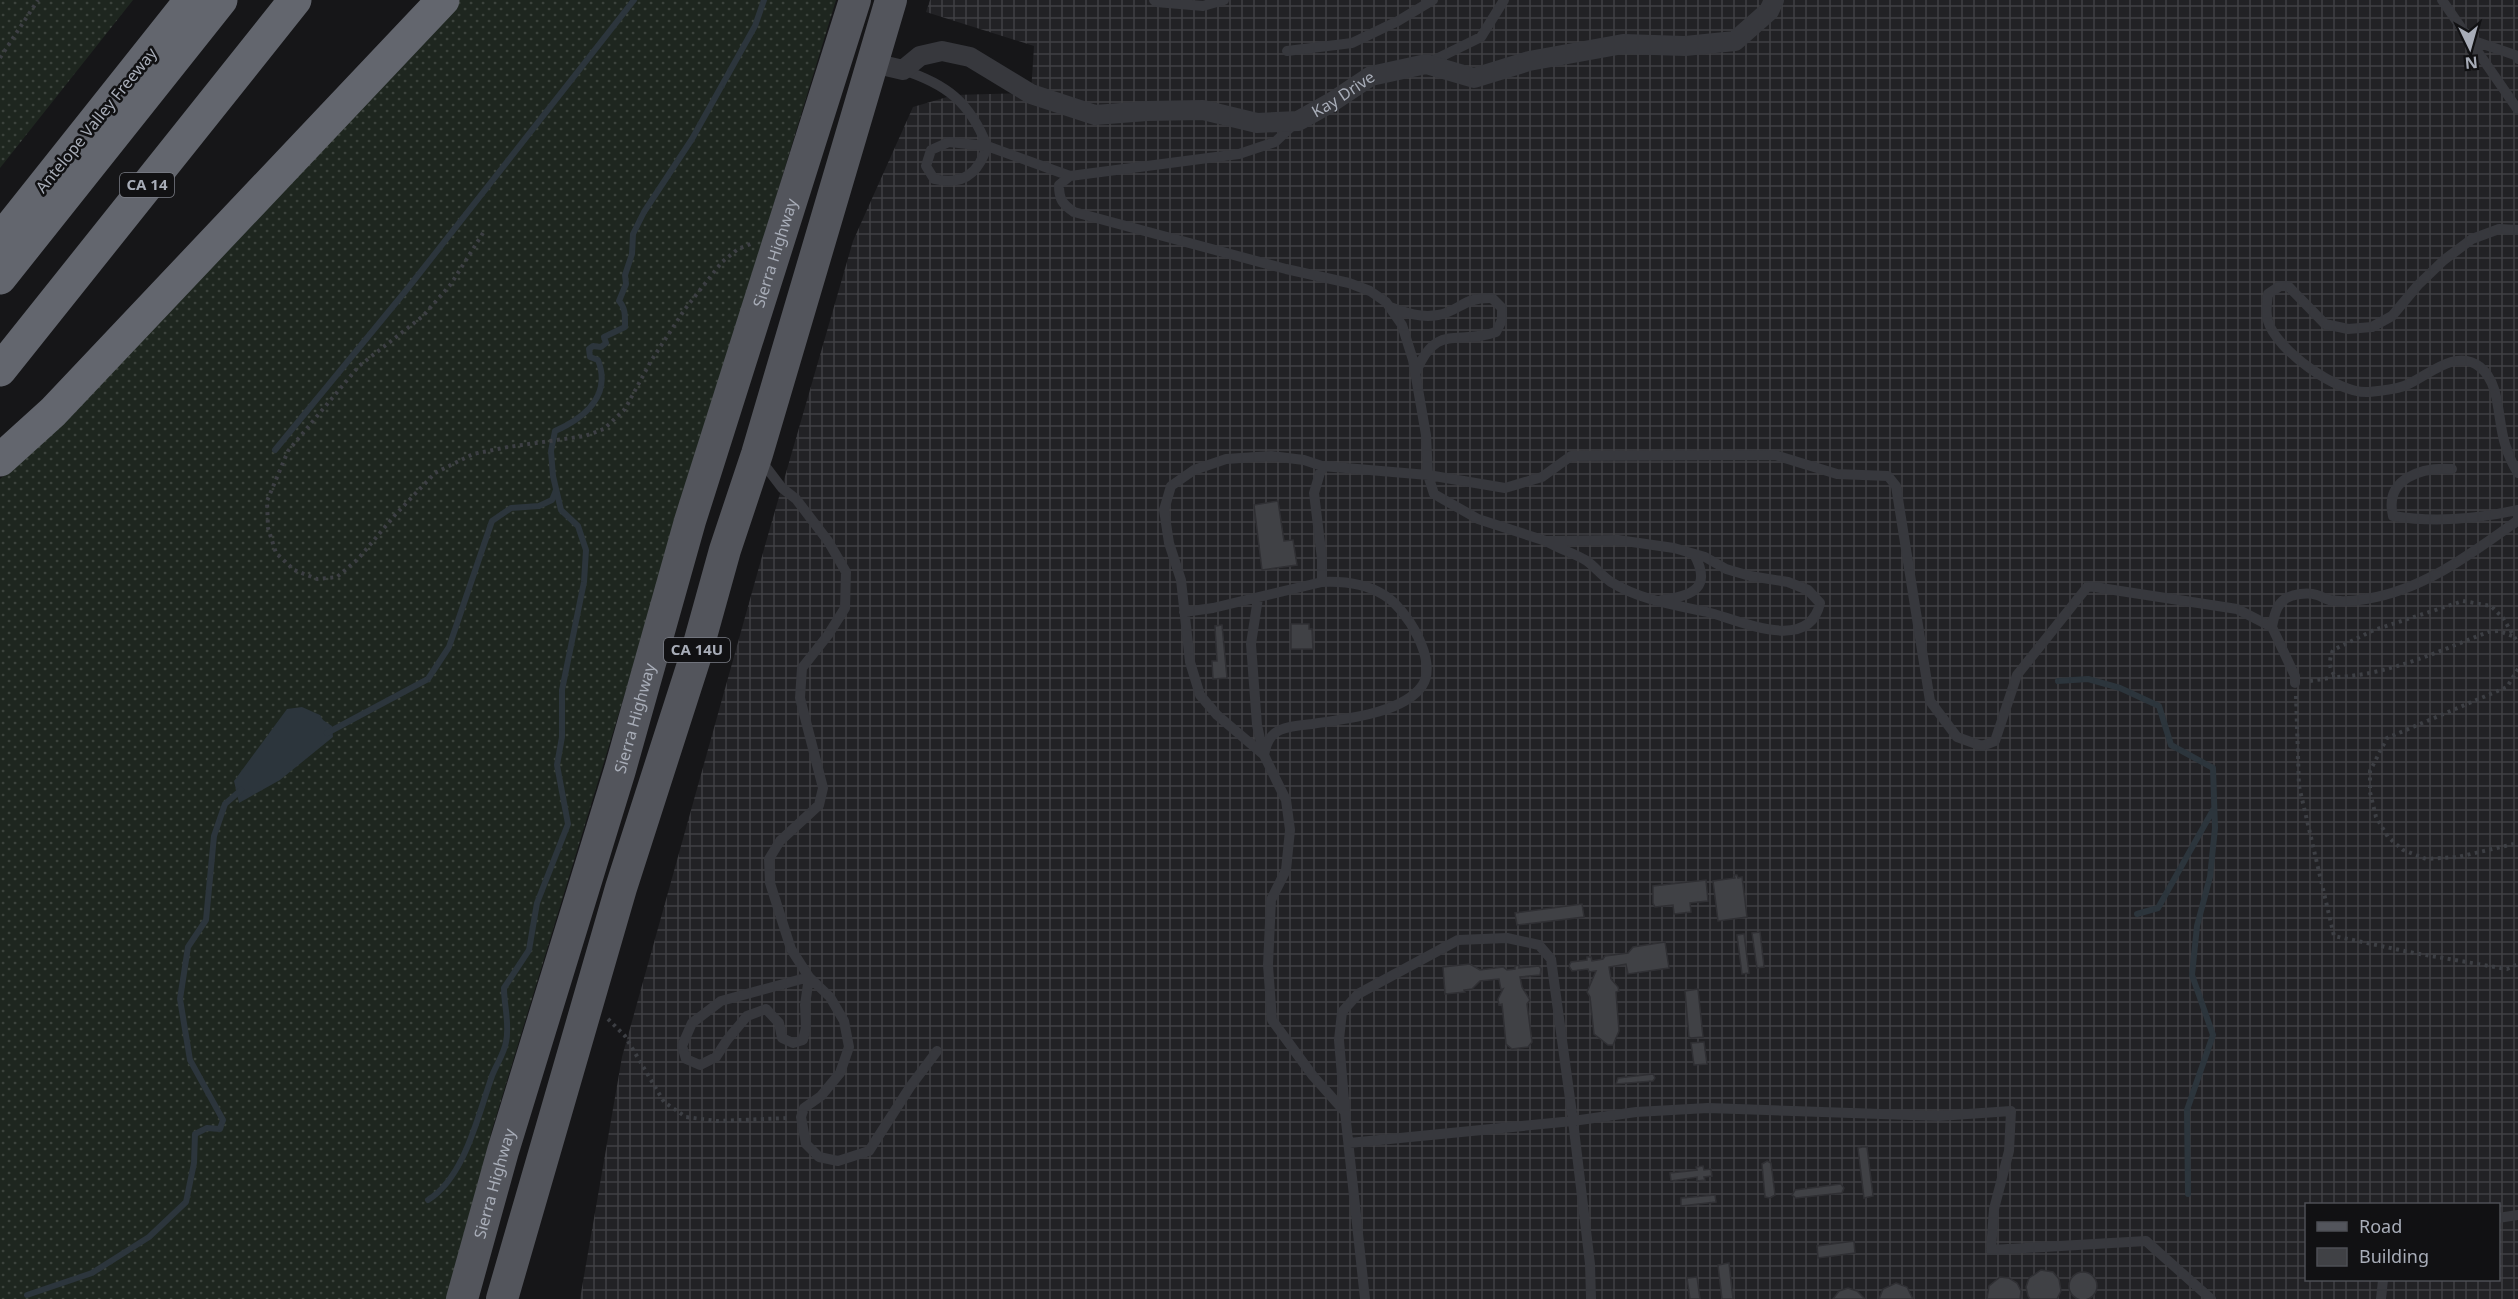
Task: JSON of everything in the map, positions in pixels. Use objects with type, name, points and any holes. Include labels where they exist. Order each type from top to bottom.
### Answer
[{"type":"highway","name":"Antelope Valley Freeway","points":[[0,240],[191,0]]},
{"type":"highway","points":[[0,278],[221,0]]},
{"type":"highway","points":[[0,334],[266,0]]},
{"type":"highway","name":"CA 14","points":[[0,370],[295,0]]},
{"type":"highway","points":[[0,460],[62,404],[443,0]]},
{"type":"main road","name":"Sierra Highway","points":[[462,1299],[503,1151],[620,770],[690,521],[855,0]]},
{"type":"main road","name":"CA 14U","points":[[501,1299],[621,888],[692,670],[725,550],[888,67],[891,0]]},
{"type":"main road","points":[[716,439],[757,454]]},
{"type":"street","name":"Kay Drive","points":[[888,67],[942,51],[970,57],[1031,94],[1095,115],[1203,110],[1257,123],[1298,121],[1371,76],[1426,64],[1474,78],[1529,61],[1623,44],[1685,46],[1735,40],[1769,11],[1774,0]]},
{"type":"lane","points":[[1154,0],[1203,6],[1224,0]]},
{"type":"lane","points":[[1287,51],[1352,43],[1398,21],[1433,0]]},
{"type":"lane","points":[[1426,64],[1481,37],[1504,0]]},
{"type":"lane","points":[[2442,0],[2518,110]]},
{"type":"lane","points":[[2471,40],[2515,55],[2518,59]]},
{"type":"lane","points":[[888,67],[929,78],[954,95],[982,132],[987,146],[983,158],[975,170],[962,180],[949,183],[934,179],[926,166],[931,150],[949,142],[987,146],[1070,176],[1239,154],[1275,142],[1298,121]]},
{"type":"lane","points":[[1070,176],[1059,185],[1059,194],[1062,204],[1074,212],[1286,269],[1348,283],[1370,291],[1386,302],[1402,325],[1416,372],[1426,435],[1428,475],[1434,494],[1469,514],[1546,541],[1586,561],[1612,582],[1655,600],[1709,613],[1747,626],[1778,632],[1804,626],[1817,615],[1820,603],[1808,590],[1788,582],[1750,576],[1726,569],[1694,554],[1674,548],[1618,540],[1546,541]]},
{"type":"lane","points":[[2518,230],[2499,229],[2472,239],[2444,260],[2418,285],[2392,316],[2372,327],[2348,329],[2325,324],[2288,286],[2280,286],[2268,294],[2266,307],[2268,323],[2282,344],[2321,376],[2341,387],[2364,392],[2385,391],[2405,386],[2453,361],[2470,362],[2480,367],[2489,378],[2496,396],[2504,443],[2518,473]]},
{"type":"lane","points":[[1390,307],[1413,315],[1439,315],[1476,297],[1492,298],[1502,308],[1502,320],[1496,332],[1484,336],[1443,338],[1432,345],[1422,358],[1416,372]]},
{"type":"lane","points":[[757,454],[782,488],[796,499],[828,541],[846,572],[845,608],[828,635],[802,668],[800,698],[823,788],[819,805],[780,841],[769,859],[770,883],[790,949],[809,977],[830,997],[844,1021],[849,1047],[840,1073],[821,1096],[804,1108],[801,1117],[806,1144],[819,1157],[838,1161],[869,1151],[910,1087],[937,1051]]},
{"type":"lane","points":[[1264,755],[1217,715],[1200,696],[1190,662],[1181,580],[1169,543],[1164,510],[1171,486],[1194,470],[1227,459],[1271,456],[1304,460],[1322,466],[1428,475],[1505,488],[1542,477],[1570,456],[1775,455],[1837,474],[1888,476],[1896,486],[1930,701],[1957,737],[1982,747],[1995,741],[2017,675],[2088,586],[2237,609],[2272,627],[2295,676],[2295,683]]},
{"type":"lane","points":[[1322,466],[1314,493],[1322,559],[1322,582]]},
{"type":"lane","points":[[2452,469],[2433,468],[2417,472],[2398,485],[2391,506],[2393,516],[2446,520],[2492,516],[2518,510]]},
{"type":"lane","points":[[2272,627],[2279,605],[2286,598],[2306,593],[2328,600],[2345,601],[2367,599],[2396,591],[2435,576],[2478,550],[2518,518]]},
{"type":"lane","points":[[1655,600],[1677,598],[1695,592],[1702,581],[1701,567],[1694,554]]},
{"type":"lane","points":[[1184,612],[1258,598],[1322,582],[1355,584],[1384,595],[1401,609],[1412,625],[1423,649],[1427,670],[1422,685],[1404,701],[1373,714],[1280,730],[1268,740],[1264,755]]},
{"type":"lane","points":[[1258,598],[1251,644],[1257,725],[1264,755],[1286,800],[1290,830],[1286,870],[1271,900],[1268,965],[1272,1020],[1313,1076],[1345,1112]]},
{"type":"lane","points":[[1365,1299],[1339,1040],[1342,1012],[1358,994],[1458,940],[1507,938],[1539,945],[1551,959],[1574,1121],[1590,1264],[1591,1299]]},
{"type":"lane","points":[[809,977],[803,1040],[793,1043],[782,1038],[778,1023],[766,1009],[747,1016],[716,1057],[700,1065],[686,1059],[682,1046],[692,1023],[721,1001],[809,977]]},
{"type":"lane","points":[[1348,1143],[1574,1121],[1652,1110],[1708,1108],[1939,1116],[2011,1111],[2009,1151],[1994,1209],[1991,1250],[2146,1241],[2211,1299]]},
{"type":"lane","points":[[2500,1218],[2518,1215]]},
{"type":"lane","points":[[2381,1299],[2383,1281]]},
{"type":"path","points":[[0,58],[38,0]]},
{"type":"path","points":[[483,233],[451,284],[423,316],[359,366],[288,451],[267,501],[268,528],[276,553],[294,570],[317,579],[337,577],[358,559],[394,514],[435,473],[473,454],[585,436],[604,429],[625,409],[651,361],[722,262],[744,245],[755,242],[777,245]]},
{"type":"path","points":[[2336,677],[2330,671],[2329,659],[2334,650],[2374,630],[2463,601],[2491,606],[2503,618],[2518,644]]},
{"type":"path","points":[[2512,636],[2499,631],[2488,632],[2394,667],[2359,676],[2295,683],[2299,786],[2334,936],[2507,969],[2518,964]]},
{"type":"path","points":[[2518,669],[2507,687],[2387,738],[2370,771],[2370,792],[2376,817],[2388,837],[2403,850],[2426,859],[2458,857],[2518,843]]},
{"type":"path","points":[[587,1006],[610,1021],[625,1036],[664,1102],[686,1117],[717,1121],[801,1117]]},
{"type":"shaded area","points":[[0,0],[133,0],[0,168]]},
{"type":"shaded area","points":[[460,0],[836,0],[492,1130],[450,1299],[0,1299],[0,479],[46,437]]},
{"type":"shaded area","points":[[930,0],[2518,0],[2518,1299],[580,1299],[622,1057],[853,241],[913,107],[954,95],[1031,93],[1034,46],[926,12]]},
{"type":"shaded area","points":[[302,707],[320,715],[332,726],[333,737],[280,780],[239,803],[234,781],[287,709]]},
{"type":"building","points":[[1278,501],[1284,541],[1293,540],[1297,565],[1262,570],[1254,505]]},
{"type":"building","points":[[1291,624],[1309,624],[1309,629],[1312,629],[1313,649],[1291,649]]},
{"type":"building","points":[[1222,625],[1227,678],[1213,679],[1212,661],[1217,661],[1215,626]]},
{"type":"building","points":[[1734,875],[1738,878],[1742,877],[1747,917],[1718,921],[1713,881],[1735,878]]},
{"type":"building","points":[[1706,880],[1708,901],[1690,903],[1691,912],[1674,914],[1673,905],[1655,907],[1653,903],[1653,886]]},
{"type":"building","points":[[1582,904],[1584,917],[1517,925],[1515,913]]},
{"type":"building","points":[[1760,932],[1764,967],[1757,968],[1752,933]]},
{"type":"building","points":[[1744,934],[1749,973],[1742,974],[1737,935]]},
{"type":"building","points":[[1665,942],[1669,968],[1628,974],[1626,964],[1609,967],[1611,979],[1619,991],[1616,992],[1619,1031],[1613,1045],[1608,1045],[1594,1034],[1590,997],[1587,992],[1596,971],[1589,972],[1588,969],[1572,971],[1569,966],[1571,962],[1587,960],[1587,957],[1591,957],[1592,961],[1603,959],[1605,956],[1628,953],[1633,947]]},
{"type":"building","points":[[1470,964],[1480,970],[1503,967],[1507,970],[1515,969],[1515,966],[1519,965],[1519,968],[1539,966],[1540,975],[1520,977],[1522,987],[1530,1000],[1527,1004],[1532,1042],[1528,1047],[1512,1049],[1506,1044],[1502,1004],[1499,1005],[1498,999],[1503,989],[1501,990],[1499,979],[1480,981],[1472,989],[1464,990],[1465,992],[1445,994],[1443,967]]},
{"type":"building","points":[[1698,989],[1703,1037],[1691,1038],[1689,1037],[1685,991]]},
{"type":"building","points":[[1704,1042],[1707,1064],[1694,1065],[1691,1043]]},
{"type":"building","points":[[1653,1074],[1655,1078],[1653,1081],[1616,1084],[1618,1078]]},
{"type":"building","points":[[1867,1147],[1873,1196],[1864,1198],[1858,1148]]},
{"type":"building","points":[[1767,1161],[1771,1163],[1775,1195],[1770,1198],[1765,1197],[1762,1164]]},
{"type":"building","points":[[1703,1166],[1704,1170],[1711,1169],[1712,1176],[1704,1177],[1705,1180],[1697,1181],[1697,1177],[1671,1181],[1670,1173],[1697,1170],[1696,1167]]},
{"type":"building","points":[[1841,1184],[1844,1188],[1842,1193],[1796,1198],[1792,1195],[1795,1190]]},
{"type":"building","points":[[1715,1195],[1716,1202],[1681,1206],[1681,1198]]},
{"type":"building","points":[[1854,1241],[1855,1253],[1818,1258],[1817,1246]]},
{"type":"building","points":[[1729,1263],[1733,1299],[1722,1299],[1718,1265]]},
{"type":"building","points":[[2041,1270],[2053,1272],[2059,1279],[2061,1291],[2057,1299],[2030,1299],[2028,1296],[2026,1287],[2029,1278]]},
{"type":"building","points":[[2083,1272],[2093,1276],[2097,1286],[2093,1296],[2083,1300],[2073,1296],[2069,1286],[2073,1276]]},
{"type":"building","points":[[1697,1277],[1700,1299],[1690,1299],[1687,1278]]},
{"type":"building","points":[[2000,1277],[2009,1278],[2017,1283],[2021,1291],[2020,1299],[1987,1299],[1989,1286]]},
{"type":"building","points":[[1896,1283],[1907,1287],[1913,1299],[1879,1299],[1883,1289]]},
{"type":"building","points":[[1848,1288],[1857,1291],[1865,1299],[1833,1299],[1839,1291]]},
{"type":"waterway","points":[[275,450],[408,288],[634,0]]},
{"type":"waterway","points":[[428,1200],[441,1190],[461,1161],[492,1076],[504,1051],[507,1028],[504,988],[529,950],[537,903],[568,824],[557,765],[562,737],[562,690],[584,582],[586,550],[578,526],[561,510],[553,476],[551,451],[555,431],[585,412],[598,395],[601,373],[598,360],[590,357],[589,349],[593,346],[601,347],[606,343],[604,337],[625,327],[624,310],[619,301],[626,284],[625,275],[632,254],[633,234],[644,212],[692,139],[755,26],[764,0]]},
{"type":"waterway","points":[[327,733],[428,679],[449,647],[492,521],[511,508],[539,506],[552,500],[556,490]]},
{"type":"waterway","points":[[2058,681],[2088,679],[2120,688],[2159,706],[2171,745],[2213,768],[2215,828],[2210,877],[2197,926],[2192,975],[2213,1035],[2187,1110],[2188,1194]]},
{"type":"waterway","points":[[27,1295],[92,1273],[149,1237],[186,1202],[194,1163],[195,1134],[207,1128],[220,1129],[223,1120],[190,1060],[180,999],[188,947],[206,920],[214,836],[225,804],[241,790]]},
{"type":"waterway","points":[[2137,914],[2158,908],[2213,810]]}]
